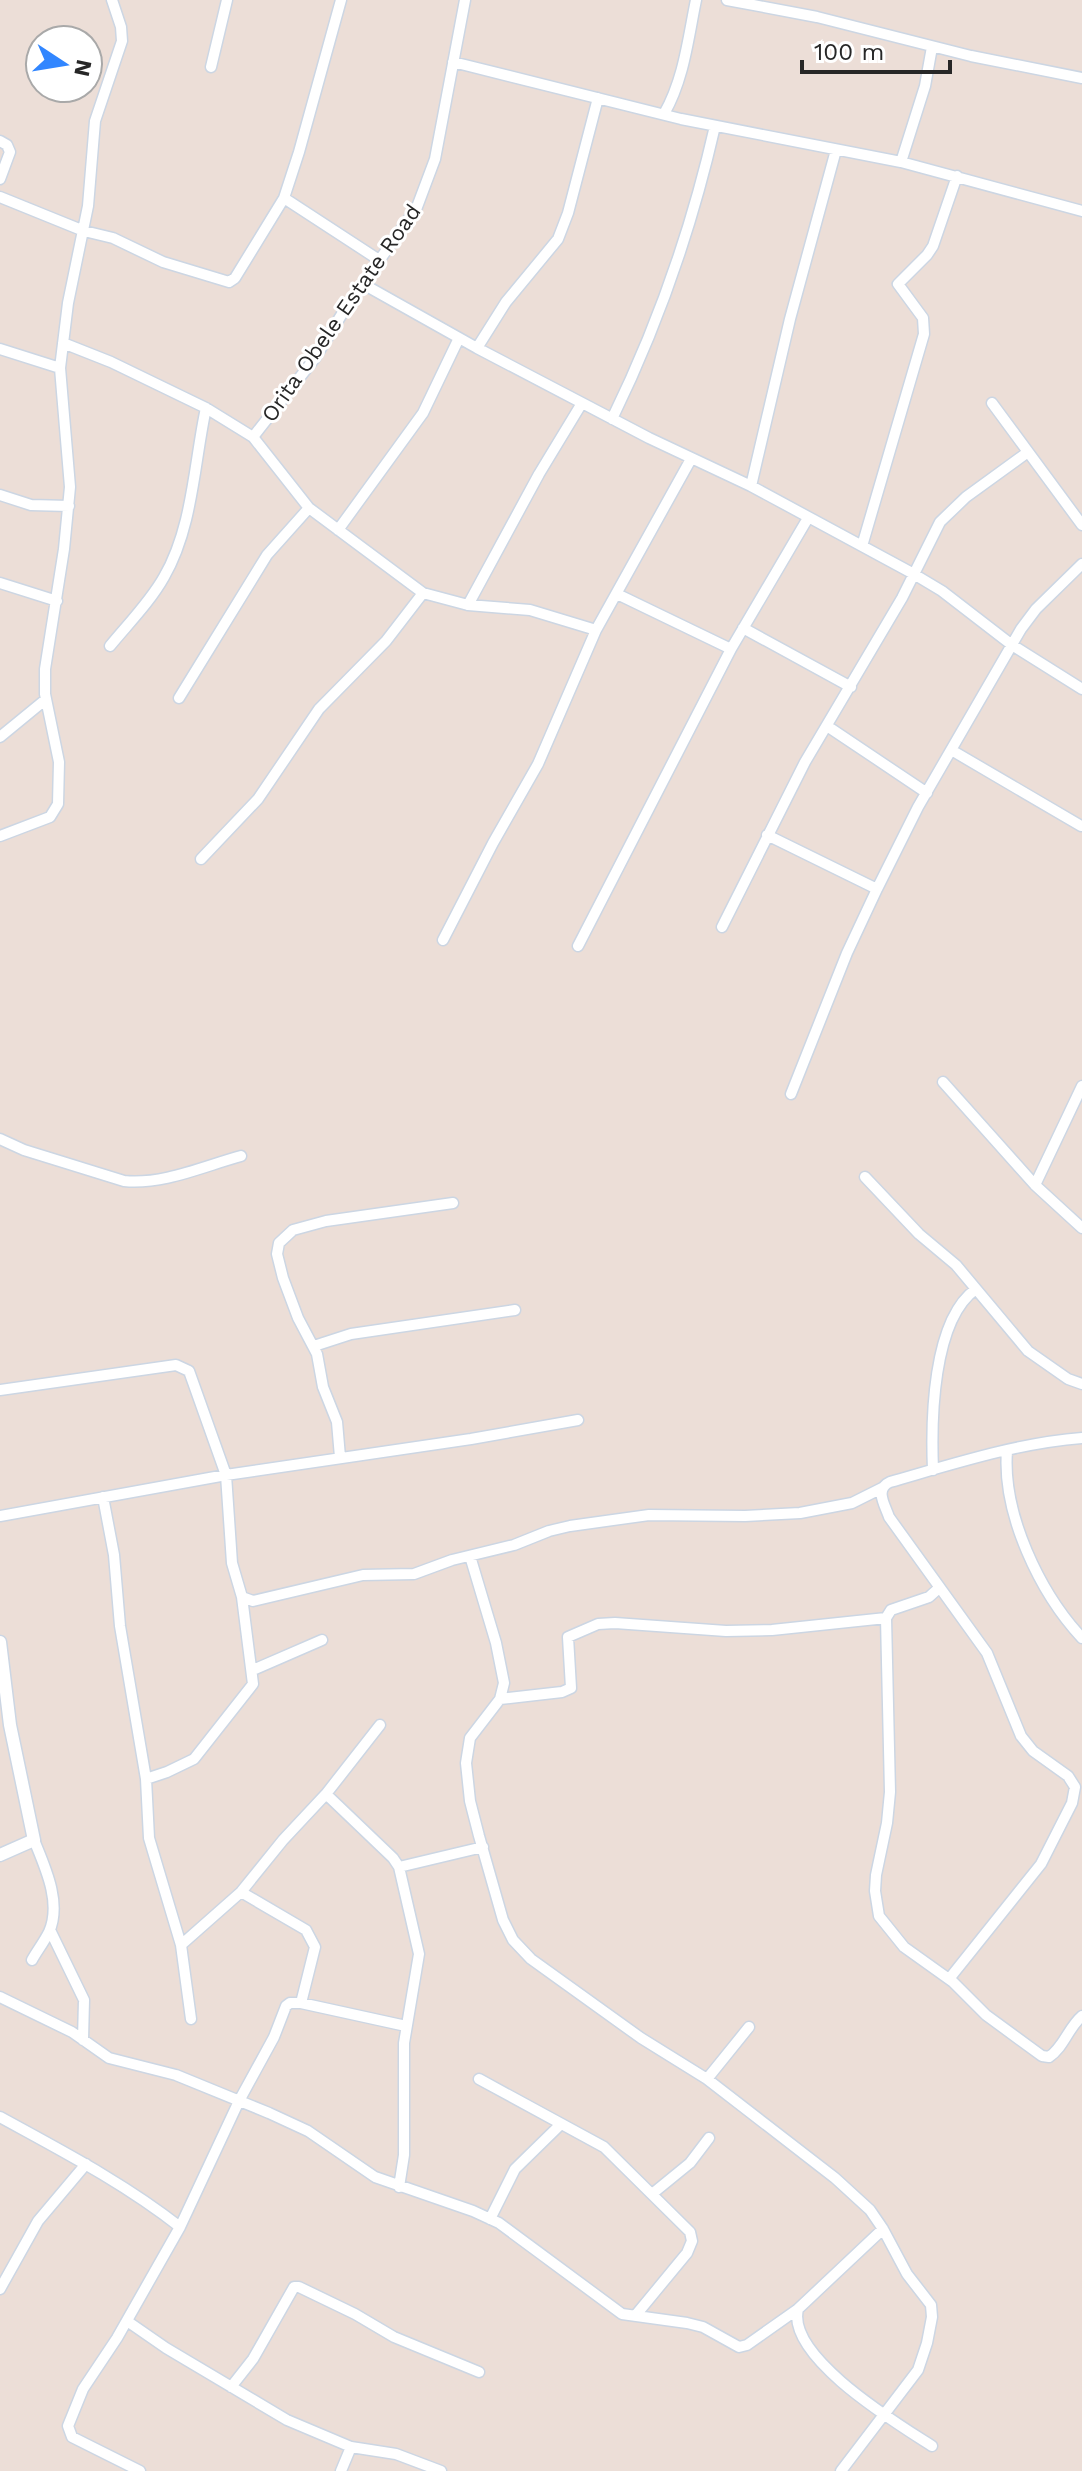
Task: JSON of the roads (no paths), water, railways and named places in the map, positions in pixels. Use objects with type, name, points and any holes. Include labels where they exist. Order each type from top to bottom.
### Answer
[{"type":"street","points":[[0,836],[50,817],[56,810],[59,762],[45,700],[45,669],[69,506],[70,466],[60,368],[68,303],[84,231],[95,121],[122,41],[112,0]]},
{"type":"street","points":[[211,67],[227,0]]},
{"type":"street","points":[[0,197],[84,231],[105,235],[163,262],[229,282],[235,278],[284,198],[341,0]]},
{"type":"street","name":"Orita Obele Estate Road","points":[[253,437],[315,358],[426,189],[435,159],[465,0]]},
{"type":"street","points":[[664,114],[682,71],[696,0]]},
{"type":"street","points":[[727,0],[756,2],[932,47],[1082,78]]},
{"type":"street","points":[[901,162],[925,86],[932,47]]},
{"type":"street","points":[[453,62],[715,126],[901,162],[1082,211]]},
{"type":"street","points":[[477,348],[506,302],[558,239],[568,213],[598,98]]},
{"type":"street","points":[[612,419],[647,346],[664,300],[699,197],[715,126]]},
{"type":"street","points":[[0,141],[7,145],[10,152],[0,179]]},
{"type":"street","points":[[751,486],[790,319],[836,150]]},
{"type":"street","points":[[862,546],[924,334],[923,318],[898,284],[933,246],[957,176]]},
{"type":"street","points":[[284,198],[379,260]]},
{"type":"street","points":[[363,284],[477,348],[691,459],[751,486],[912,573],[942,591],[1012,645],[1082,689]]},
{"type":"street","points":[[338,530],[423,413],[459,338]]},
{"type":"street","points":[[63,343],[111,362],[206,408],[253,437],[309,508],[423,593],[468,605],[530,610],[596,630]]},
{"type":"street","points":[[0,349],[60,368]]},
{"type":"street","points":[[468,605],[539,474],[582,403]]},
{"type":"street","points":[[992,403],[1082,525]]},
{"type":"street","points":[[110,646],[162,580],[173,559],[188,507],[206,408]]},
{"type":"street","points":[[722,927],[767,835],[902,598],[940,522],[951,509],[1028,452]]},
{"type":"street","points":[[443,940],[538,764],[596,630],[691,459]]},
{"type":"street","points":[[0,495],[31,505],[69,506]]},
{"type":"street","points":[[179,698],[267,555],[309,508]]},
{"type":"street","points":[[578,946],[731,649],[808,518]]},
{"type":"street","points":[[791,1094],[847,953],[927,793],[1036,609],[1082,564]]},
{"type":"street","points":[[0,583],[57,601]]},
{"type":"street","points":[[201,859],[258,799],[319,709],[386,641],[423,593]]},
{"type":"street","points":[[617,594],[731,649]]},
{"type":"street","points":[[743,628],[851,687]]},
{"type":"street","points":[[0,737],[45,700]]},
{"type":"street","points":[[827,726],[927,793]]},
{"type":"street","points":[[953,751],[1081,826]]},
{"type":"street","points":[[767,835],[877,889]]},
{"type":"street","points":[[943,1082],[1035,1185],[1082,1228]]},
{"type":"street","points":[[1035,1185],[1082,1086]]},
{"type":"street","points":[[0,1139],[34,1154],[138,1183],[241,1156]]},
{"type":"street","points":[[865,1177],[919,1234],[956,1265],[1028,1351],[1057,1373],[1082,1384]]},
{"type":"street","points":[[340,1457],[337,1422],[323,1387],[314,1346],[298,1318],[283,1278],[277,1254],[284,1237],[301,1227],[326,1221],[453,1203]]},
{"type":"street","points":[[933,1470],[932,1411],[942,1349],[961,1301],[976,1289]]},
{"type":"street","points":[[314,1346],[351,1334],[515,1310]]},
{"type":"street","points":[[0,1390],[176,1365],[189,1371],[226,1475],[232,1563],[242,1597],[253,1684],[194,1759],[146,1779]]},
{"type":"street","points":[[0,1516],[226,1475],[578,1420]]},
{"type":"street","points":[[242,1597],[253,1601],[375,1574],[414,1574],[514,1545],[549,1531],[612,1519],[649,1515],[800,1513],[852,1503],[890,1482],[933,1470],[1007,1451],[1082,1438]]},
{"type":"street","points":[[1007,1451],[1005,1471],[1011,1502],[1029,1556],[1058,1608],[1082,1638]]},
{"type":"street","points":[[882,1488],[889,1517],[987,1653],[1021,1736],[1033,1751],[1068,1776],[1079,1788],[1041,1864],[949,1979]]},
{"type":"street","points":[[103,1497],[114,1555],[122,1641],[146,1779],[149,1838],[181,1945],[191,2019]]},
{"type":"street","points":[[470,1556],[504,1674],[500,1699],[475,1729],[467,1750],[470,1801],[503,1920],[513,1940],[531,1959],[641,2038],[707,2079],[835,2178],[870,2210],[932,2311],[927,2343],[918,2370],[841,2471]]},
{"type":"street","points":[[939,1588],[929,1597],[891,1610],[886,1618],[890,1792],[876,1875],[875,1904],[879,1916],[904,1947],[949,1979],[986,2015],[1046,2057],[1058,2051],[1082,2016]]},
{"type":"street","points":[[500,1699],[562,1692],[571,1688],[568,1637],[598,1624],[726,1631],[772,1630],[886,1618]]},
{"type":"street","points":[[253,1670],[322,1640]]},
{"type":"street","points":[[0,1642],[5,1727],[34,1840],[52,1890],[54,1910],[50,1930],[32,1960]]},
{"type":"street","points":[[181,1945],[241,1892],[326,1794],[380,1725]]},
{"type":"street","points":[[326,1794],[399,1867],[419,1954],[404,2043],[404,2155],[399,2187]]},
{"type":"street","points":[[0,1855],[34,1840]]},
{"type":"street","points":[[399,1867],[483,1847]]},
{"type":"street","points":[[241,1892],[306,1930],[312,1938],[315,1947],[301,2003]]},
{"type":"street","points":[[50,1930],[84,2000],[83,2040]]},
{"type":"street","points":[[0,1997],[83,2040],[109,2058],[176,2075],[239,2101],[308,2131],[375,2177],[490,2219],[544,2255],[615,2311],[703,2327],[739,2347],[747,2345],[798,2309],[883,2229]]},
{"type":"street","points":[[140,2471],[72,2437],[68,2431],[75,2402],[127,2321],[180,2227],[286,2006],[301,2003],[406,2026]]},
{"type":"street","points":[[707,2079],[749,2027]]},
{"type":"street","points":[[479,2079],[604,2147],[690,2232],[692,2241],[687,2253],[635,2316]]},
{"type":"street","points":[[0,2117],[86,2164],[154,2206],[180,2227]]},
{"type":"street","points":[[490,2219],[515,2169],[561,2124]]},
{"type":"street","points":[[652,2194],[690,2163],[709,2138]]},
{"type":"street","points":[[0,2289],[4,2272],[44,2213],[86,2164]]},
{"type":"street","points":[[231,2387],[253,2359],[294,2287],[355,2314],[394,2337],[479,2372]]},
{"type":"street","points":[[798,2309],[796,2317],[801,2329],[826,2367],[850,2391],[932,2446]]},
{"type":"street","points":[[127,2321],[287,2420],[351,2447],[396,2454],[441,2471]]},
{"type":"street","points":[[341,2471],[351,2447]]}]
